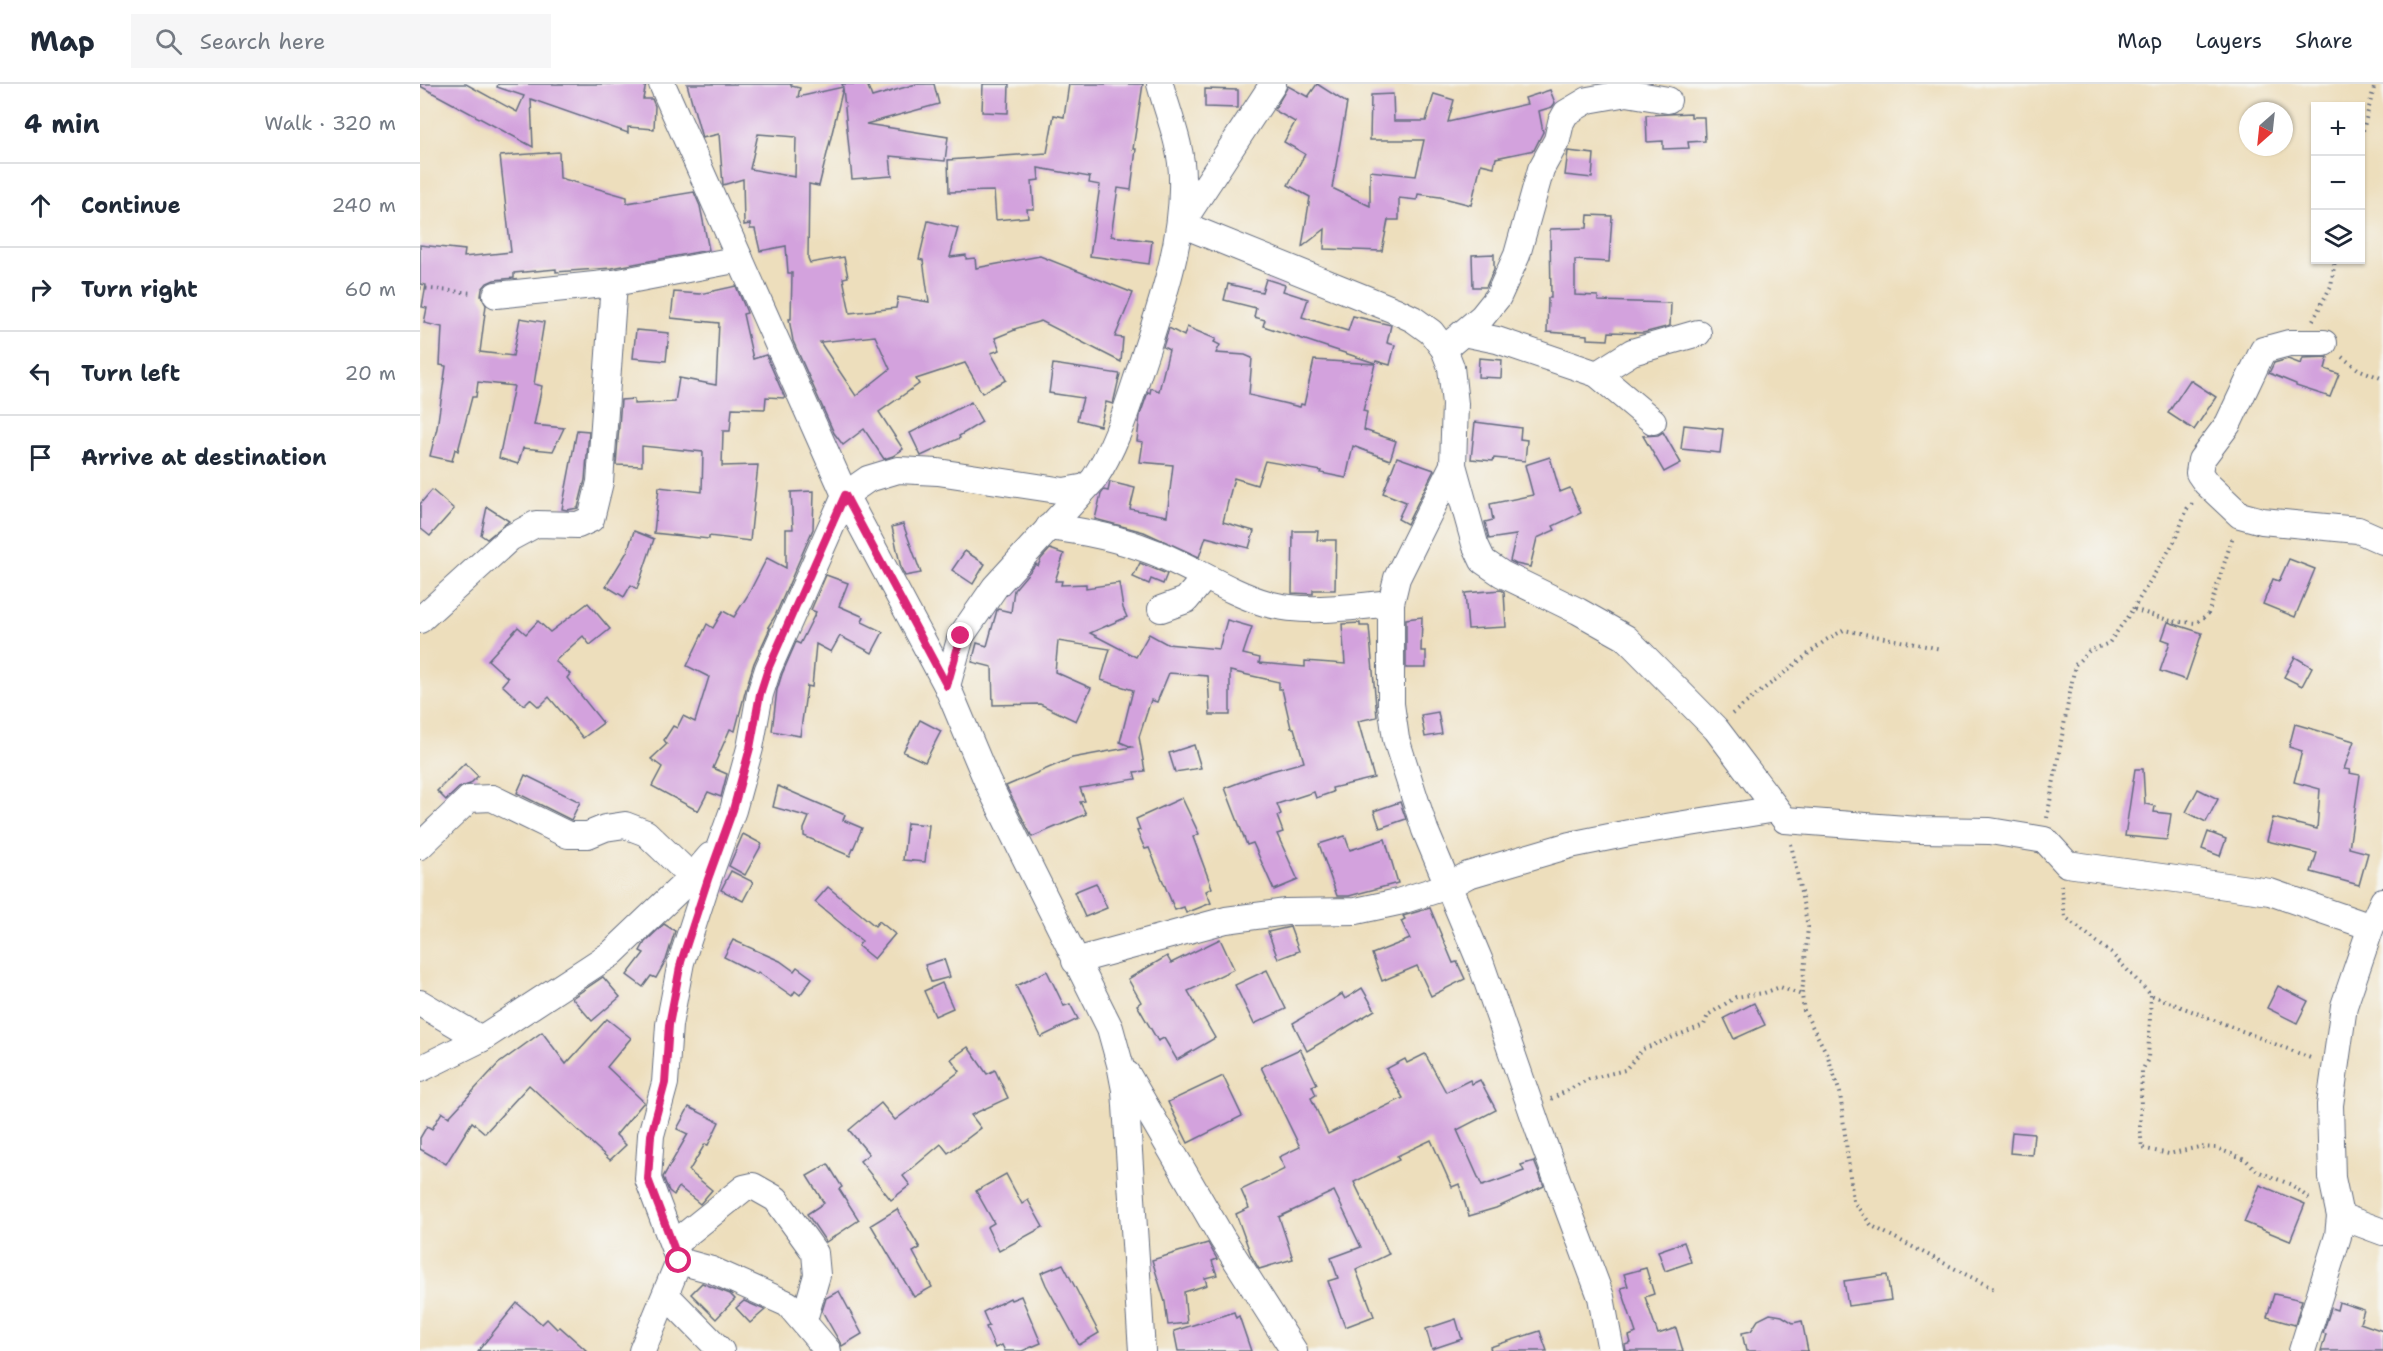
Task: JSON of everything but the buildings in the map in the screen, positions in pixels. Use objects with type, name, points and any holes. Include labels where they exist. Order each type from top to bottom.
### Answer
[{"type":"street","points":[[662,84],[668,93],[845,495],[947,686],[987,781],[1110,1028],[1125,1090],[1138,1319],[1142,1351]]},
{"type":"street","points":[[947,686],[961,636],[995,586],[1094,479],[1107,460],[1119,430],[1153,330],[1181,224],[1182,175],[1173,127],[1160,84]]},
{"type":"street","points":[[1181,224],[1273,84]]},
{"type":"street","points":[[1668,100],[1627,93],[1588,100],[1566,113],[1561,122],[1557,140],[1541,169],[1517,255],[1498,297],[1482,316],[1454,341],[1451,367],[1455,404],[1454,465],[1475,544],[1483,561],[1502,574],[1578,611],[1626,638],[1716,729],[1781,815]]},
{"type":"street","points":[[1181,224],[1413,319],[1431,332],[1454,341],[1497,340],[1597,374],[1653,422]]},
{"type":"street","points":[[496,295],[614,283],[740,259]]},
{"type":"street","points":[[420,620],[510,538],[536,524],[578,525],[591,519],[600,482],[614,283]]},
{"type":"street","points":[[1597,374],[1632,351],[1698,333]]},
{"type":"street","points":[[2324,343],[2289,343],[2264,350],[2228,424],[2201,460],[2199,473],[2206,483],[2240,515],[2262,521],[2358,530],[2383,541]]},
{"type":"street","points":[[1454,465],[1397,578],[1391,603],[1390,704],[1396,740],[1425,830],[1481,964],[1601,1297],[1611,1351]]},
{"type":"street","points":[[828,1351],[804,1320],[788,1304],[677,1252],[648,1179],[651,1135],[665,1083],[669,1025],[681,962],[722,842],[750,748],[760,694],[768,669],[845,495],[868,479],[898,470],[938,472],[1064,491],[1086,487]]},
{"type":"street","points":[[1049,527],[1086,531],[1151,551],[1269,604],[1336,609],[1391,603]]},
{"type":"street","points":[[1161,609],[1186,600],[1205,577]]},
{"type":"street","points":[[420,846],[469,799],[492,798],[568,835],[588,835],[605,828],[625,825],[645,833],[692,877]]},
{"type":"street","points":[[1075,961],[1226,920],[1286,912],[1356,911],[1398,902],[1448,886],[1468,875],[1570,845],[1698,820],[1781,815],[1919,830],[1990,831],[2045,840],[2067,864],[2270,892],[2371,927]]},
{"type":"street","points":[[420,1069],[481,1040],[610,954],[692,877],[722,842]]},
{"type":"street","points":[[2302,1351],[2338,1236],[2340,1216],[2332,1178],[2330,1105],[2344,1006],[2371,927],[2383,901]]},
{"type":"street","points":[[420,1003],[481,1040]]},
{"type":"street","points":[[1120,1064],[1222,1238],[1294,1351]]},
{"type":"street","points":[[642,1351],[666,1294],[677,1252],[744,1188],[753,1186],[776,1199],[815,1253],[817,1275],[804,1320]]},
{"type":"street","points":[[2340,1216],[2383,1232]]},
{"type":"street","points":[[666,1294],[721,1351]]},
{"type":"path","points":[[2365,125],[2375,84]]},
{"type":"path","points":[[2334,264],[2331,286],[2311,324],[2324,343],[2358,369],[2383,379]]},
{"type":"path","points":[[420,288],[496,295]]},
{"type":"path","points":[[2045,840],[2048,806],[2075,665],[2089,651],[2109,643],[2174,542],[2187,509],[2204,491],[2206,483]]},
{"type":"path","points":[[2133,609],[2171,621],[2196,623],[2208,614],[2240,515]]},
{"type":"path","points":[[1716,729],[1826,640],[1844,630],[1941,649]]},
{"type":"path","points":[[1781,815],[1799,874],[1808,927],[1802,994],[1804,1011],[1827,1054],[1840,1093],[1853,1201],[1872,1226],[1994,1289]]},
{"type":"path","points":[[2067,864],[2061,887],[2065,917],[2111,953],[2151,995],[2290,1049],[2334,1070]]},
{"type":"path","points":[[1532,1109],[1589,1078],[1625,1070],[1643,1049],[1704,1025],[1708,1015],[1736,996],[1764,993],[1780,987],[1802,994]]},
{"type":"path","points":[[2151,995],[2148,1059],[2142,1071],[2140,1127],[2142,1148],[2169,1154],[2199,1147],[2216,1148],[2245,1159],[2257,1171],[2292,1185],[2320,1208],[2340,1216]]},
{"type":"route","points":[[679,1261],[648,1179],[651,1135],[665,1083],[669,1025],[681,962],[733,810],[768,669],[845,495],[947,686],[961,636]]}]
